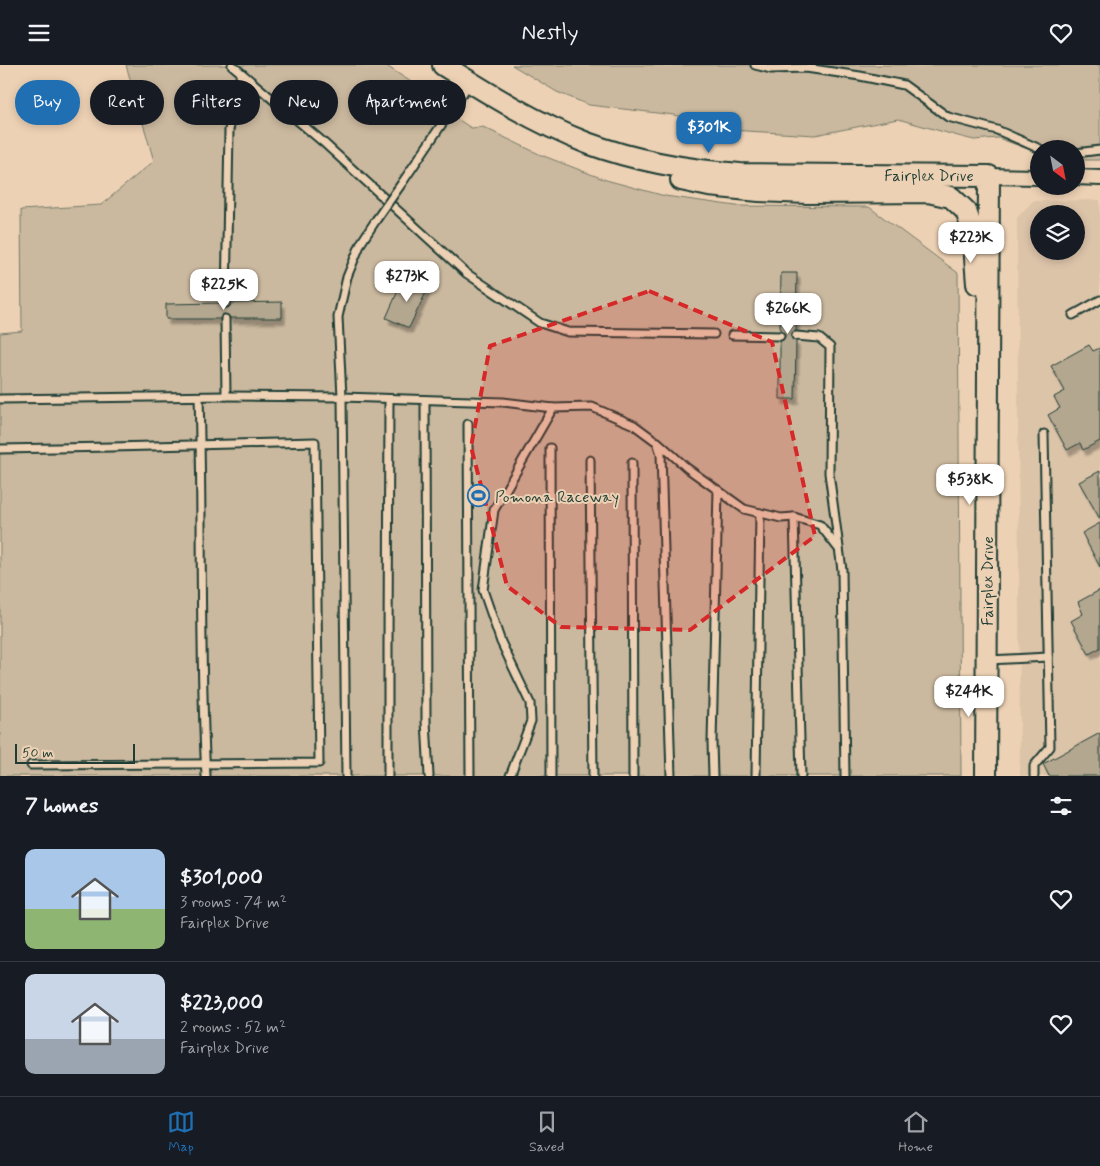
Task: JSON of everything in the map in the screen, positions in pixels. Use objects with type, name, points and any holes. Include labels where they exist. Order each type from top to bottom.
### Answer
[{"type":"street","name":"Fairplex Drive","points":[[443,65],[534,119],[587,143],[632,157],[675,166],[709,172],[740,174],[989,176],[986,776]]},
{"type":"street","points":[[534,119],[555,139],[646,172],[709,186],[807,193],[928,193],[951,197],[966,211],[973,232],[978,295],[988,352]]},
{"type":"street","points":[[989,176],[1030,177]]},
{"type":"street","points":[[1085,177],[1100,178]]},
{"type":"lane","points":[[232,65],[323,142],[466,273],[540,323],[568,332],[714,334]]},
{"type":"lane","points":[[755,65],[771,69],[806,68],[904,85],[948,117],[997,130],[1030,145]]},
{"type":"lane","points":[[226,303],[229,130],[241,73]]},
{"type":"lane","points":[[346,776],[342,397],[338,317],[347,277],[361,243],[471,82]]},
{"type":"lane","points":[[1085,152],[1100,150]]},
{"type":"lane","points":[[1073,315],[1100,300]]},
{"type":"lane","points":[[225,319],[226,396]]},
{"type":"lane","points":[[732,335],[780,336]]},
{"type":"lane","points":[[796,336],[819,338],[830,347],[829,473],[842,580],[845,776]]},
{"type":"lane","points":[[0,399],[226,396],[342,397],[503,402],[553,407],[592,407],[634,425],[687,468],[744,509],[781,518],[794,517],[820,525],[839,549]]},
{"type":"lane","points":[[199,397],[203,698],[206,776]]},
{"type":"lane","points":[[388,776],[389,399]]},
{"type":"lane","points":[[425,400],[426,721],[429,776]]},
{"type":"lane","points":[[510,776],[531,721],[530,703],[500,642],[483,590],[494,510],[553,407]]},
{"type":"lane","points":[[468,424],[470,776]]},
{"type":"lane","points":[[1034,776],[1034,766],[1050,747],[1044,434]]},
{"type":"lane","points":[[0,449],[315,442],[319,763],[31,765]]},
{"type":"lane","points":[[657,442],[661,454],[671,776]]},
{"type":"lane","points":[[550,448],[551,776]]},
{"type":"lane","points":[[590,460],[593,776]]},
{"type":"lane","points":[[632,463],[633,776]]},
{"type":"lane","points":[[713,776],[712,732],[718,490]]},
{"type":"lane","points":[[756,776],[760,513]]},
{"type":"lane","points":[[794,517],[801,776]]},
{"type":"lane","points":[[986,660],[1048,657]]},
{"type":"highlighted area","points":[[649,291],[772,342],[815,536],[690,630],[561,627],[507,586],[471,447],[490,346]]},
{"type":"shaded area","name":"Pomona Raceway","points":[[126,65],[385,65],[408,80],[348,80],[348,125],[466,125],[471,128],[483,127],[541,155],[606,180],[665,196],[736,206],[869,207],[958,273],[961,776],[0,776],[0,333],[22,331],[21,210],[101,205],[154,161],[144,125],[164,125],[164,80],[130,80]]},
{"type":"shaded area","points":[[512,65],[1100,65],[1100,160],[1085,160],[1085,140],[1030,140],[1030,150],[998,138],[974,140],[898,119],[815,135],[729,130],[674,115],[589,105],[557,92]]},
{"type":"shaded area","points":[[1100,200],[1100,776],[1020,776],[1017,218],[1033,201]]},
{"type":"building","points":[[781,273],[797,273],[796,331],[791,336],[796,341],[795,399],[780,399],[780,341],[785,336],[780,331]]},
{"type":"building","points":[[404,277],[428,288],[409,328],[386,318]]},
{"type":"building","points":[[282,302],[282,318],[230,318],[224,314],[220,319],[166,319],[166,304],[221,303],[226,308],[231,303]]},
{"type":"building","points":[[1089,345],[1093,351],[1100,348],[1100,441],[1083,450],[1080,443],[1067,450],[1048,415],[1060,408],[1054,397],[1065,391],[1051,366]]},
{"type":"building","points":[[1100,471],[1100,519],[1079,482]]},
{"type":"building","points":[[1100,523],[1100,567],[1082,533]]},
{"type":"building","points":[[1100,590],[1100,648],[1089,654],[1071,621],[1083,614],[1078,602]]},
{"type":"building","points":[[1100,733],[1100,776],[1049,776],[1043,764]]},
{"type":"place","name":"Pomona Raceway","points":[[479,496]]}]
